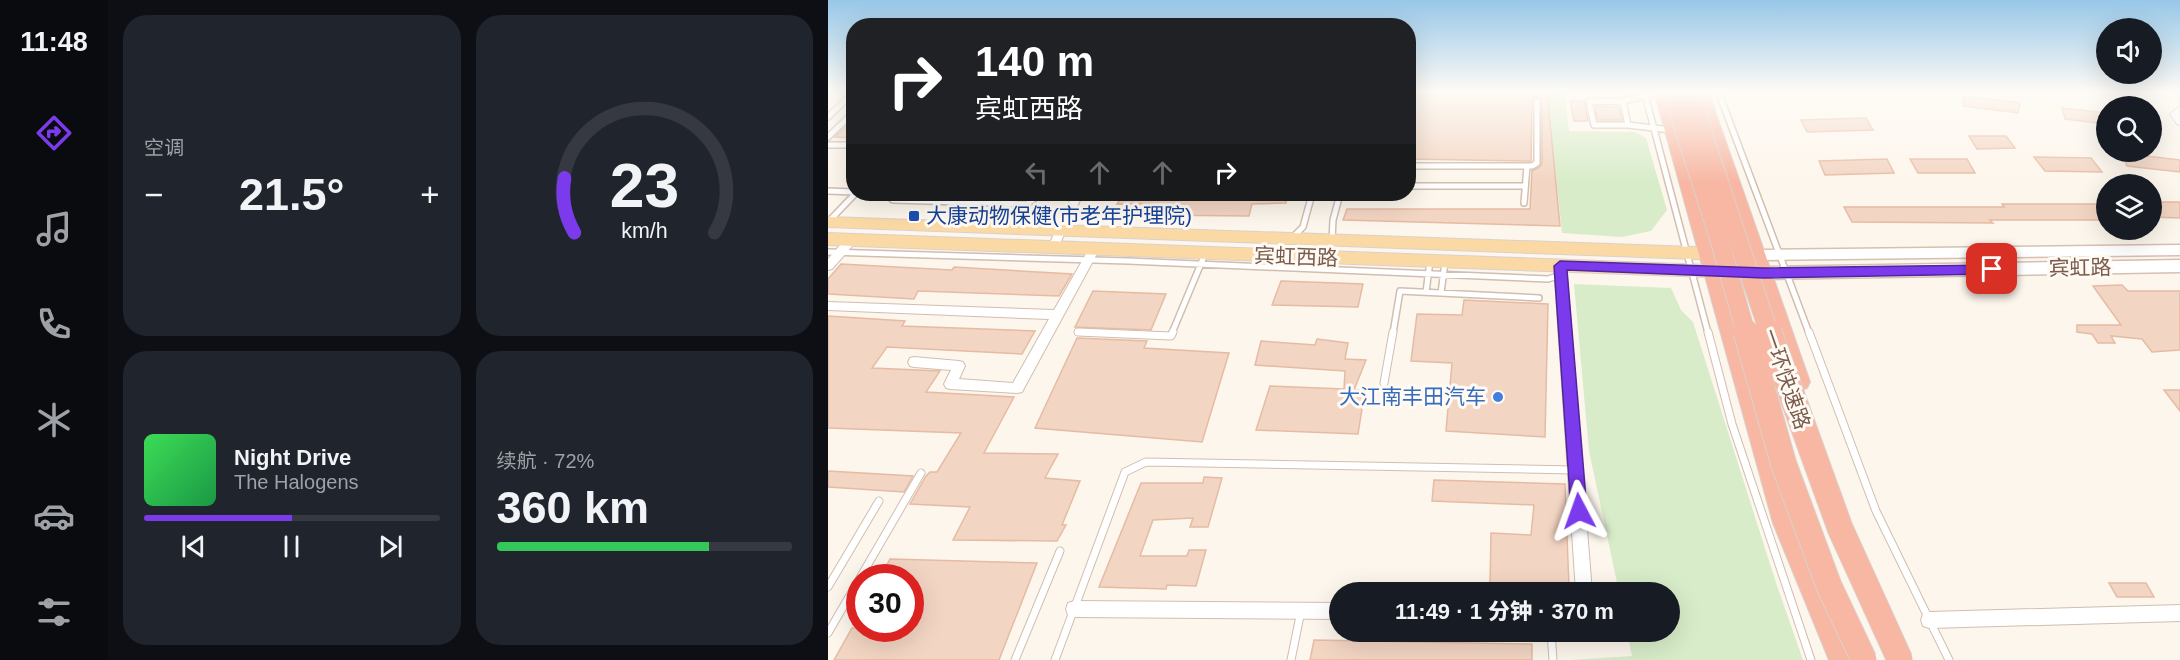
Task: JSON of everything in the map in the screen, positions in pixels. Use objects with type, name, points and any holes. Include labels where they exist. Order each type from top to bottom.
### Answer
[{"type":"highway","name":"一环快速路","points":[[1670,122],[1718,235],[1784,465],[1829,586],[1864,660]]},
{"type":"highway","points":[[1670,122],[1675,132],[1700,262],[1786,523],[1843,660]]},
{"type":"highway","name":"一环快速路","points":[[1699,122],[1794,406],[1840,528],[1900,660]]},
{"type":"highway","points":[[1712,122],[1767,261],[1832,482],[1912,660]]},
{"type":"main road","name":"宾虹西路","points":[[828,222],[1332,240],[1700,262]]},
{"type":"main road","name":"宾虹西路","points":[[828,240],[840,248],[1052,249],[1091,255],[1560,270],[1700,262],[1767,261]]},
{"type":"main road","points":[[1767,261],[2180,250]]},
{"type":"main road","name":"宾虹路","points":[[1767,261],[1788,273],[2180,266]]},
{"type":"street","points":[[1052,249],[1075,201]]},
{"type":"street","points":[[828,266],[840,248]]},
{"type":"street","points":[[914,362],[959,366],[950,384],[1017,388],[1091,255]]},
{"type":"street","points":[[1560,270],[1583,582]]},
{"type":"street","points":[[828,306],[1058,315]]},
{"type":"street","points":[[1074,609],[1329,611]]},
{"type":"street","points":[[1929,620],[2180,613]]},
{"type":"lane","points":[[828,137],[844,122]]},
{"type":"lane","points":[[1416,166],[1527,166],[1537,163],[1537,122]]},
{"type":"lane","points":[[1593,122],[1594,125],[1628,125],[1675,132]]},
{"type":"lane","points":[[1654,122],[1653,128],[1700,262],[1732,424],[1811,660]]},
{"type":"lane","points":[[1727,122],[1767,261],[1788,273],[1876,511],[1949,660]]},
{"type":"lane","points":[[828,145],[846,145]]},
{"type":"lane","points":[[1524,203],[1527,166]]},
{"type":"lane","points":[[1416,186],[1525,186]]},
{"type":"lane","points":[[828,191],[846,192]]},
{"type":"lane","points":[[828,222],[847,201]]},
{"type":"lane","points":[[926,201],[1027,204],[1031,201]]},
{"type":"lane","points":[[1291,239],[1303,227],[1310,201]]},
{"type":"lane","points":[[1332,240],[1333,220],[1338,201]]},
{"type":"lane","points":[[840,248],[1091,255]]},
{"type":"lane","points":[[1078,332],[1172,336],[1203,259]]},
{"type":"lane","points":[[1426,292],[1437,267]]},
{"type":"lane","points":[[1437,267],[1441,293]]},
{"type":"lane","points":[[1384,383],[1400,291],[1539,298]]},
{"type":"lane","points":[[1055,660],[1125,472],[1146,462],[1576,470]]},
{"type":"lane","points":[[868,564],[921,473]]},
{"type":"lane","points":[[828,586],[879,501]]},
{"type":"lane","points":[[1015,660],[1060,551]]},
{"type":"lane","points":[[828,633],[846,602]]},
{"type":"lane","points":[[1291,660],[1301,611]]},
{"type":"lane","points":[[1552,642],[1553,660]]},
{"type":"green space","points":[[1550,122],[1568,122],[1569,131],[1635,132],[1646,138],[1667,210],[1651,231],[1622,237],[1562,233]]},
{"type":"green space","points":[[1574,284],[1671,288],[1681,310],[1693,322],[1777,586],[1803,660],[1570,660],[1632,656],[1629,642],[1680,642],[1680,582],[1617,582],[1589,451]]},
{"type":"building","points":[[1416,122],[1532,122],[1531,161],[1416,159]]},
{"type":"building","points":[[1542,122],[1550,122],[1560,226],[1343,220],[1347,209],[1530,209],[1532,171],[1540,167],[1542,163]]},
{"type":"building","points":[[1802,122],[1868,122],[1873,130],[1807,132]]},
{"type":"building","points":[[846,127],[846,138],[835,137]]},
{"type":"building","points":[[1969,136],[2006,136],[2015,148],[1977,149]]},
{"type":"building","points":[[2034,157],[2091,158],[2102,172],[2045,171]]},
{"type":"building","points":[[2162,158],[2180,160],[2180,172],[2127,166],[2125,162],[2162,162]]},
{"type":"building","points":[[1887,159],[1894,173],[1825,175],[1819,161]]},
{"type":"building","points":[[1910,159],[1967,159],[1975,173],[1918,173]]},
{"type":"building","points":[[1119,201],[1286,201],[1286,203],[1252,204],[1249,216],[1152,215],[1156,204],[1117,204]]},
{"type":"building","points":[[2162,202],[2180,202],[2180,218],[2162,217]]},
{"type":"building","points":[[2002,204],[2096,204],[2096,220],[1990,220],[1993,223],[1852,222],[1844,207],[2004,207]]},
{"type":"building","points":[[841,264],[952,270],[954,267],[1072,274],[1059,296],[918,291],[914,299],[828,294],[828,279]]},
{"type":"building","points":[[1281,281],[1363,284],[1358,307],[1272,305]]},
{"type":"building","points":[[2122,285],[2128,291],[2180,291],[2180,350],[2152,352],[2142,339],[2111,336],[2115,343],[2098,343],[2092,334],[2077,332],[2077,325],[2121,325],[2093,286]]},
{"type":"building","points":[[1093,291],[1166,294],[1151,330],[1075,327]]},
{"type":"building","name":"大江南丰田汽车","points":[[1464,300],[1548,304],[1545,437],[1446,431],[1452,363],[1411,361],[1417,314],[1462,315]]},
{"type":"building","points":[[828,316],[905,321],[902,326],[1035,331],[1022,354],[887,347],[872,368],[940,371],[926,392],[1014,397],[984,453],[1058,454],[1045,478],[1080,481],[1062,525],[1066,525],[1057,541],[953,540],[970,507],[910,504],[926,476],[930,472],[937,472],[961,433],[828,428]]},
{"type":"building","points":[[1077,338],[1147,341],[1144,348],[1229,353],[1202,442],[1035,428]]},
{"type":"building","points":[[1317,339],[1348,343],[1345,359],[1366,360],[1354,390],[1365,390],[1358,434],[1256,430],[1270,386],[1344,389],[1345,371],[1255,365],[1261,341],[1315,345]]},
{"type":"building","points":[[2164,390],[2180,390],[2180,411]]},
{"type":"building","points":[[828,471],[913,476],[904,492],[828,487]]},
{"type":"building","points":[[1204,477],[1222,478],[1208,527],[1190,527],[1193,518],[1153,520],[1140,556],[1187,556],[1189,550],[1206,550],[1196,586],[1167,585],[1166,589],[1099,587],[1141,483],[1203,483]]},
{"type":"building","points":[[1434,480],[1565,484],[1569,582],[1490,582],[1491,533],[1531,535],[1534,505],[1432,501]]},
{"type":"building","points":[[890,559],[1037,563],[999,660],[834,660],[846,639],[846,642],[924,642],[924,564],[887,564]]},
{"type":"building","points":[[2109,583],[2146,583],[2154,597],[2117,597]]},
{"type":"building","points":[[1314,640],[1532,644],[1532,660],[1310,660]]},
{"type":"place","name":"大康动物保健(市老年护理院)","points":[[914,216]]},
{"type":"place","name":"大江南丰田汽车","points":[[1498,397]]},
{"type":"route","points":[[1579,511],[1560,266],[1764,273],[1992,269]]}]
